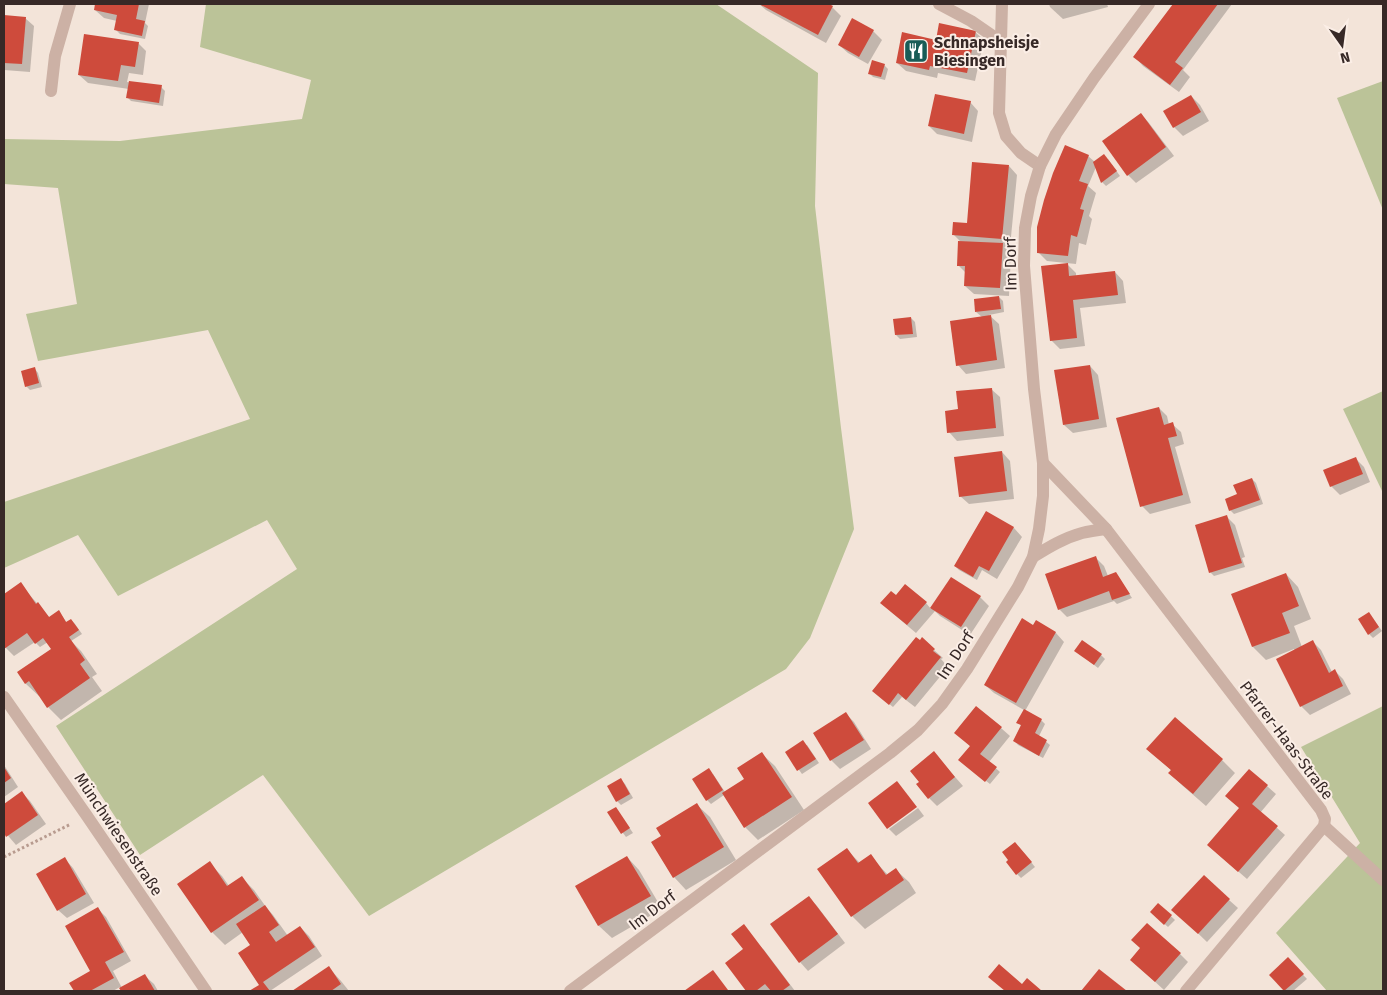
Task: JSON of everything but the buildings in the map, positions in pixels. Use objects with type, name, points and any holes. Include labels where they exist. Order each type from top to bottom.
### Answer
[{"type":"street","points":[[51,91],[55,56],[70,4]]},
{"type":"street","points":[[939,4],[1000,41]]},
{"type":"street","points":[[1002,4],[999,113],[1006,136],[1021,153],[1040,166]]},
{"type":"street","name":"Im Dorf","points":[[577,989],[918,730],[942,704],[967,669],[1018,586],[1033,557],[1043,496],[1043,463],[1034,389],[1024,266],[1025,228],[1031,196],[1040,166],[1056,134],[1094,78],[1149,4]]},
{"type":"street","name":"Pfarrer-Haas-Straße","points":[[1043,463],[1106,529],[1321,810],[1325,819],[1324,826],[1186,991]]},
{"type":"street","points":[[1033,557],[1068,538],[1084,532],[1106,529]]},
{"type":"street","name":"Münchwiesenstraße","points":[[4,697],[88,816],[206,991]]},
{"type":"street","points":[[1324,826],[1383,880]]},
{"type":"path","points":[[4,857],[88,816]]},
{"type":"green space","points":[[206,4],[716,4],[818,73],[815,206],[854,529],[810,638],[786,669],[369,916],[263,775],[140,855],[56,726],[297,569],[267,520],[118,596],[78,535],[4,568],[4,502],[250,419],[208,330],[38,361],[26,314],[77,304],[58,188],[4,184],[4,139],[120,141],[302,119],[311,80],[200,47]]},
{"type":"green space","points":[[1383,81],[1383,210],[1337,98]]},
{"type":"green space","points":[[1383,391],[1383,493],[1343,409]]},
{"type":"green space","points":[[1383,706],[1383,991],[1327,991],[1276,933],[1360,843],[1301,747]]},
{"type":"place","name":"Schnapsheisje Biesingen","points":[[916,51]]}]
